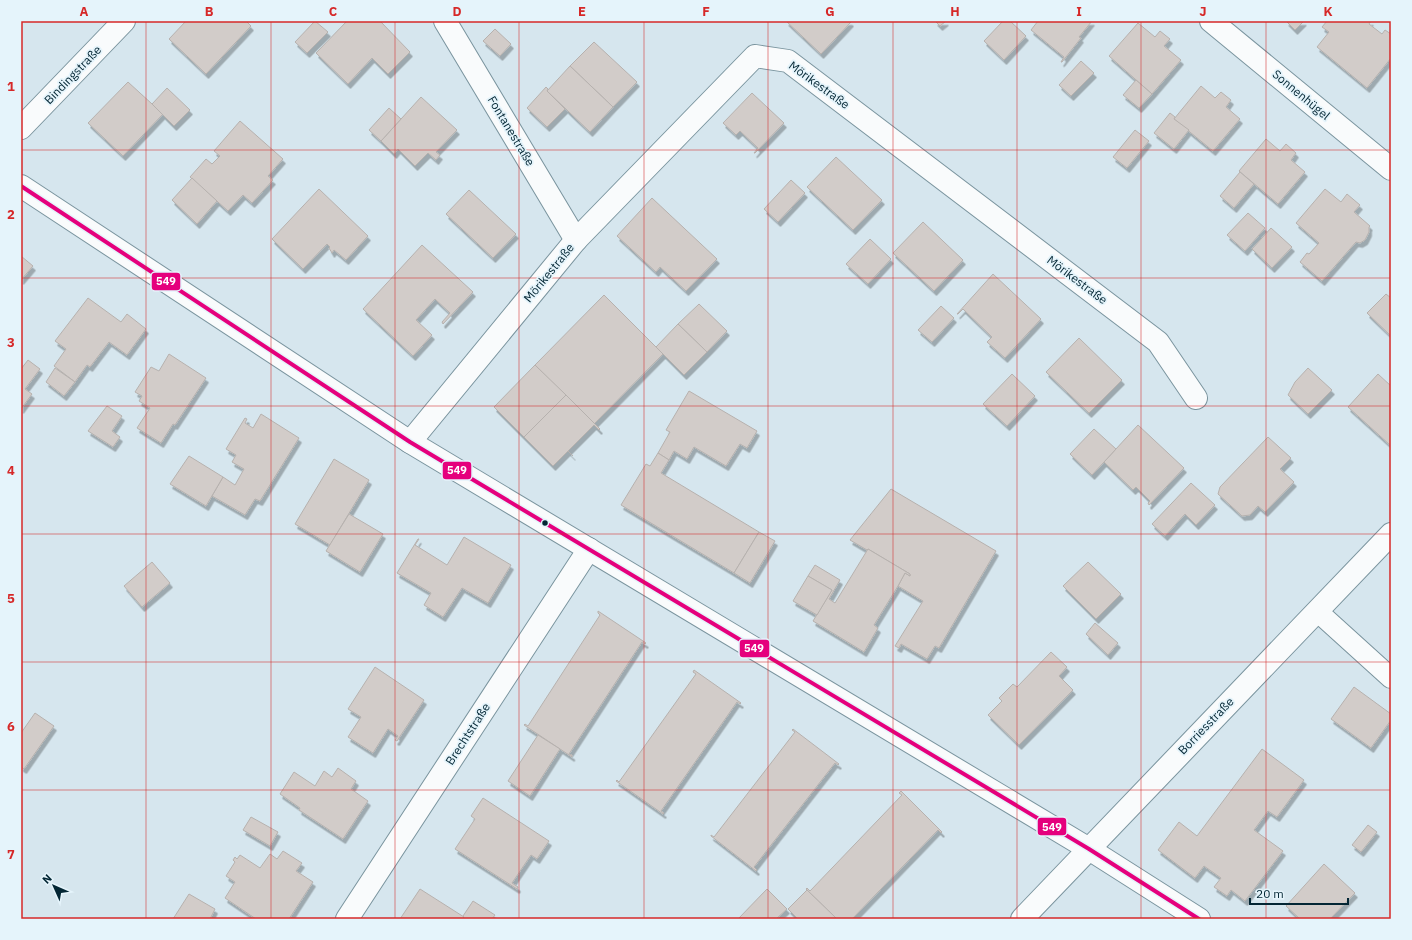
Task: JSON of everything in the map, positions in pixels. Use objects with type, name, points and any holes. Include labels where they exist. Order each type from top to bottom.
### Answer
[{"type":"street","name":"Bindingstraße","points":[[21,128],[124,21]]},
{"type":"street","name":"Fontanestraße","points":[[445,21],[576,240]]},
{"type":"street","name":"Sonnenhügel","points":[[1211,21],[1391,169]]},
{"type":"street","name":"Mörikestraße","points":[[410,442],[576,240],[755,56],[788,61],[1158,342],[1196,398]]},
{"type":"street","points":[[21,186],[410,442],[1089,849],[1198,919]]},
{"type":"street","name":"Borriesstraße","points":[[1022,919],[1391,534]]},
{"type":"street","name":"Brechtstraße","points":[[347,919],[589,549]]},
{"type":"lane","points":[[1317,611],[1391,678]]},
{"type":"building","points":[[186,21],[246,21],[251,26],[206,74],[169,39]]},
{"type":"building","points":[[315,21],[328,32],[307,53],[295,42]]},
{"type":"building","points":[[347,21],[380,21],[410,52],[388,74],[372,58],[348,84],[316,53]]},
{"type":"building","points":[[786,21],[850,21],[851,22],[821,54]]},
{"type":"building","points":[[935,21],[946,21],[940,26]]},
{"type":"building","points":[[1003,21],[1010,21],[1026,36],[1004,60],[984,41]]},
{"type":"building","points":[[1038,21],[1092,21],[1079,37],[1081,38],[1061,62],[1064,57],[1031,30]]},
{"type":"building","points":[[1286,21],[1304,21],[1295,30]]},
{"type":"building","points":[[1327,21],[1371,21],[1369,24],[1382,34],[1385,30],[1391,34],[1391,58],[1367,88],[1317,47],[1329,32],[1322,27]]},
{"type":"building","points":[[1138,23],[1155,37],[1160,31],[1170,39],[1164,46],[1181,60],[1152,94],[1109,56]]},
{"type":"building","points":[[495,29],[511,44],[500,56],[483,41]]},
{"type":"building","points":[[594,42],[637,82],[613,107],[570,66]]},
{"type":"building","points":[[1081,61],[1094,73],[1071,96],[1059,85]]},
{"type":"building","points":[[570,66],[613,107],[590,132],[547,91]]},
{"type":"building","points":[[1136,80],[1152,94],[1139,108],[1123,95]]},
{"type":"building","points":[[128,82],[163,114],[123,156],[88,123]]},
{"type":"building","points":[[1201,86],[1215,98],[1221,92],[1231,100],[1226,107],[1240,119],[1213,151],[1174,119]]},
{"type":"building","points":[[546,87],[548,89],[547,91],[565,109],[547,127],[527,108]]},
{"type":"building","points":[[167,88],[190,110],[174,126],[152,104]]},
{"type":"building","points":[[752,93],[784,123],[755,153],[758,148],[740,131],[736,135],[723,123]]},
{"type":"building","points":[[421,97],[457,130],[436,152],[440,155],[436,160],[428,153],[415,166],[398,149],[394,154],[381,141]]},
{"type":"building","points":[[389,108],[401,119],[381,141],[369,130]]},
{"type":"building","points":[[1170,113],[1175,117],[1174,119],[1189,130],[1174,149],[1154,133]]},
{"type":"building","points":[[240,121],[283,159],[268,176],[273,180],[252,203],[243,195],[228,211],[190,177],[206,159],[212,164],[220,156],[214,151]]},
{"type":"building","points":[[1135,130],[1149,141],[1127,168],[1113,157]]},
{"type":"building","points":[[1266,139],[1280,151],[1286,144],[1296,153],[1291,160],[1305,172],[1278,204],[1239,171]]},
{"type":"building","points":[[836,157],[882,200],[853,230],[807,187]]},
{"type":"building","points":[[1240,172],[1254,184],[1234,208],[1220,196]]},
{"type":"building","points":[[192,178],[217,201],[197,224],[172,200]]},
{"type":"building","points":[[791,180],[805,193],[778,222],[764,209]]},
{"type":"building","points":[[319,189],[368,236],[346,260],[334,250],[332,253],[327,244],[303,269],[272,239]]},
{"type":"building","points":[[1325,189],[1341,202],[1347,194],[1360,205],[1354,212],[1370,226],[1365,240],[1360,243],[1356,242],[1322,281],[1300,262],[1307,253],[1309,254],[1319,243],[1296,223]]},
{"type":"building","points":[[469,190],[516,234],[493,258],[446,214]]},
{"type":"building","points":[[652,198],[717,259],[686,291],[660,267],[656,272],[617,236]]},
{"type":"building","points":[[1248,213],[1265,228],[1245,251],[1227,235]]},
{"type":"building","points":[[923,222],[963,260],[934,291],[893,253]]},
{"type":"building","points":[[1271,228],[1292,247],[1272,268],[1252,249]]},
{"type":"building","points":[[870,239],[891,259],[868,284],[846,264]]},
{"type":"building","points":[[422,245],[473,292],[443,324],[442,322],[450,313],[435,299],[416,320],[432,335],[413,356],[363,309]]},
{"type":"building","points":[[21,256],[33,266],[21,280]]},
{"type":"building","points":[[993,274],[1041,319],[1005,358],[987,342],[992,337],[963,309],[957,314]]},
{"type":"building","points":[[1386,294],[1391,298],[1391,336],[1367,313]]},
{"type":"building","points":[[604,295],[663,354],[594,424],[535,365]]},
{"type":"building","points":[[88,298],[121,322],[127,314],[146,329],[127,355],[109,342],[90,367],[87,365],[75,382],[54,366],[66,349],[55,341]]},
{"type":"building","points":[[699,304],[727,331],[707,352],[678,324]]},
{"type":"building","points":[[941,306],[954,318],[932,342],[918,330]]},
{"type":"building","points":[[678,324],[707,352],[684,375],[656,347]]},
{"type":"building","points":[[1079,338],[1122,380],[1089,413],[1046,372]]},
{"type":"building","points":[[169,354],[206,378],[175,425],[173,424],[161,443],[137,428],[150,408],[139,401],[142,396],[135,392],[151,367],[159,371]]},
{"type":"building","points":[[28,360],[40,369],[25,389],[32,394],[21,409],[21,369]]},
{"type":"building","points":[[535,365],[566,395],[524,437],[494,407]]},
{"type":"building","points":[[55,368],[75,382],[64,396],[46,382]]},
{"type":"building","points":[[1308,368],[1332,390],[1308,414],[1288,395],[1295,382]]},
{"type":"building","points":[[1012,374],[1035,396],[1007,426],[983,404]]},
{"type":"building","points":[[1378,374],[1391,386],[1390,445],[1348,407]]},
{"type":"building","points":[[689,391],[757,431],[747,448],[740,444],[726,466],[694,447],[687,459],[674,451],[669,460],[658,453],[670,432],[666,430]]},
{"type":"building","points":[[566,395],[600,429],[599,430],[594,425],[553,466],[524,437]]},
{"type":"building","points":[[107,406],[122,416],[112,431],[120,437],[113,447],[88,431]]},
{"type":"building","points":[[261,414],[299,438],[260,501],[255,499],[245,515],[212,496],[223,477],[235,485],[244,469],[232,462],[236,455],[226,449],[245,418],[247,419],[245,423],[253,428]]},
{"type":"building","points":[[1138,425],[1184,468],[1149,505],[1148,503],[1150,501],[1136,487],[1133,490],[1104,462]]},
{"type":"building","points":[[1094,429],[1116,449],[1092,475],[1070,454]]},
{"type":"building","points":[[1268,437],[1291,458],[1280,469],[1294,482],[1265,512],[1258,506],[1250,515],[1242,516],[1218,494],[1220,487]]},
{"type":"building","points":[[658,453],[669,460],[661,473],[759,532],[734,573],[621,505],[646,464],[650,466]]},
{"type":"building","points":[[189,456],[223,477],[206,506],[170,484]]},
{"type":"building","points":[[334,459],[369,480],[330,545],[295,524]]},
{"type":"building","points":[[1191,483],[1215,505],[1196,525],[1185,514],[1165,536],[1152,524]]},
{"type":"building","points":[[891,489],[996,551],[939,648],[935,646],[927,659],[901,644],[899,648],[895,646],[923,601],[898,586],[905,573],[910,576],[910,574],[850,540]]},
{"type":"building","points":[[349,514],[383,534],[360,572],[326,551]]},
{"type":"building","points":[[759,532],[775,541],[750,583],[734,573]]},
{"type":"building","points":[[464,537],[511,565],[488,603],[462,588],[443,617],[424,605],[431,593],[397,573],[418,539],[415,545],[447,565]]},
{"type":"building","points":[[868,549],[910,574],[910,576],[905,573],[874,625],[878,628],[864,652],[813,621],[832,590],[808,576],[815,565],[840,580],[829,599],[835,603]]},
{"type":"building","points":[[152,562],[170,583],[142,607],[124,586]]},
{"type":"building","points":[[1088,562],[1121,594],[1096,619],[1063,586]]},
{"type":"building","points":[[808,576],[832,590],[817,615],[793,601]]},
{"type":"building","points":[[598,611],[646,643],[645,644],[642,642],[569,754],[572,755],[572,757],[524,725],[525,724],[528,726],[600,615]]},
{"type":"building","points":[[1095,623],[1118,643],[1108,655],[1086,634]]},
{"type":"building","points":[[1051,652],[1067,667],[1059,676],[1073,690],[1019,745],[988,715],[1002,701],[999,698],[1013,684],[1017,687]]},
{"type":"building","points":[[375,667],[424,700],[397,741],[395,740],[398,736],[388,729],[373,753],[348,737],[361,717],[348,709]]},
{"type":"building","points":[[694,670],[741,703],[740,704],[737,702],[661,811],[664,813],[663,814],[616,781],[617,780],[619,782],[696,674],[693,672]]},
{"type":"building","points":[[1354,687],[1391,714],[1391,720],[1371,748],[1331,719]]},
{"type":"building","points":[[35,713],[54,726],[24,769],[21,767],[21,733]]},
{"type":"building","points":[[793,729],[839,764],[838,765],[835,763],[754,867],[757,870],[756,871],[711,835],[714,837],[795,732],[792,730]]},
{"type":"building","points":[[538,735],[560,749],[530,796],[508,781]]},
{"type":"building","points":[[1262,749],[1304,780],[1277,817],[1268,811],[1254,830],[1283,851],[1245,901],[1231,890],[1227,896],[1214,887],[1221,878],[1204,866],[1195,878],[1158,850],[1179,822],[1197,836]]},
{"type":"building","points":[[338,768],[356,781],[351,789],[368,801],[343,839],[299,810],[300,808],[280,794],[294,772],[315,786],[324,771],[332,777]]},
{"type":"building","points":[[901,791],[942,832],[941,833],[938,830],[852,919],[837,919],[806,889],[807,888],[810,891],[902,795],[899,793]]},
{"type":"building","points":[[483,798],[549,841],[537,859],[531,855],[512,883],[518,887],[517,889],[455,849],[475,819],[471,816]]},
{"type":"building","points":[[251,817],[278,832],[270,846],[243,830]]},
{"type":"building","points":[[1368,825],[1377,832],[1361,852],[1352,845]]},
{"type":"building","points":[[283,851],[302,863],[296,871],[313,882],[289,919],[256,919],[225,898],[235,882],[226,876],[235,862],[233,860],[235,857],[237,859],[240,855],[260,868],[270,854],[277,859]]},
{"type":"building","points":[[1324,864],[1355,893],[1330,919],[1300,919],[1286,906]]},
{"type":"building","points":[[420,889],[464,917],[462,919],[400,919]]},
{"type":"building","points":[[767,889],[787,909],[776,919],[738,919]]},
{"type":"building","points":[[807,890],[837,919],[798,919],[788,909]]},
{"type":"building","points":[[189,894],[215,909],[210,919],[173,919]]},
{"type":"building","points":[[473,901],[495,915],[492,919],[462,919]]},
{"type":"transit line","name":"549","points":[[21,186],[410,442],[1089,849],[1199,919]]}]
